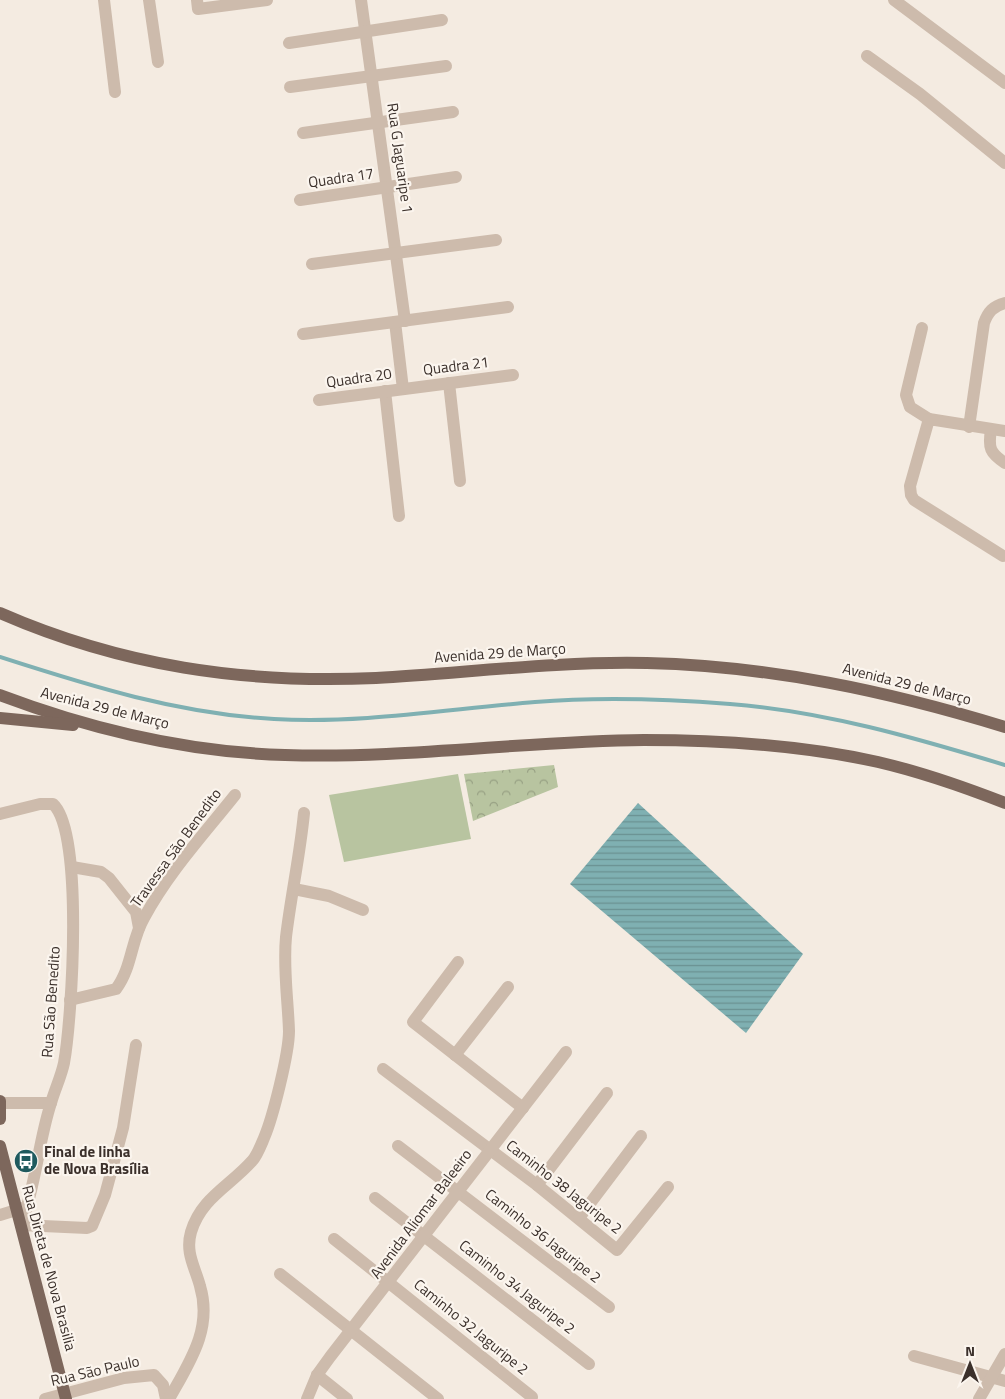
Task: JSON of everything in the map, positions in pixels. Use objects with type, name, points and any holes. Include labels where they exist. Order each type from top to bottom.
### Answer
[{"type":"main road","name":"Avenida 29 de Março","points":[[0,613],[59,637],[96,649],[160,664],[225,674],[331,679],[592,663],[702,666],[839,684],[930,705],[1005,727]]},
{"type":"main road","name":"Avenida 29 de Março","points":[[0,695],[112,730],[201,747],[282,755],[364,756],[644,740],[782,746],[879,762],[950,783],[1005,804]]},
{"type":"main road","points":[[0,718],[112,730]]},
{"type":"main road","points":[[0,1102],[0,1119]]},
{"type":"main road","name":"Rua Direta de Nova Brasilia","points":[[0,1150],[22,1208],[21,1224],[66,1396]]},
{"type":"street","points":[[104,0],[114,92]]},
{"type":"street","points":[[149,0],[158,62]]},
{"type":"street","points":[[198,5],[267,0]]},
{"type":"street","name":"Rua G Jaguaripe 1","points":[[361,0],[396,253],[403,389]]},
{"type":"street","points":[[894,0],[1005,84]]},
{"type":"street","points":[[289,43],[442,20]]},
{"type":"street","points":[[867,56],[920,94],[1005,163]]},
{"type":"street","points":[[290,88],[446,66]]},
{"type":"street","points":[[303,133],[453,112]]},
{"type":"street","name":"Quadra 17","points":[[300,200],[456,177]]},
{"type":"street","points":[[312,264],[496,240]]},
{"type":"street","points":[[969,427],[984,324],[989,312],[995,306],[1005,303]]},
{"type":"street","points":[[303,334],[508,307]]},
{"type":"street","points":[[922,328],[906,395],[910,408],[929,418],[969,427],[1005,431]]},
{"type":"street","name":"Quadra 21","points":[[403,389],[513,375]]},
{"type":"street","points":[[449,383],[460,481]]},
{"type":"street","name":"Quadra 20","points":[[319,400],[403,389]]},
{"type":"street","points":[[385,391],[399,516]]},
{"type":"street","points":[[929,418],[911,478],[911,495],[914,500],[1004,556]]},
{"type":"street","points":[[991,430],[989,448],[992,454],[1005,463]]},
{"type":"street","name":"Travessa São Benedito","points":[[70,1000],[116,989],[124,976],[139,928],[167,883],[236,795]]},
{"type":"street","name":"Rua São Benedito","points":[[0,814],[40,804],[53,804],[63,817],[72,866],[70,1000],[64,1062],[22,1208]]},
{"type":"street","points":[[168,1399],[195,1353],[201,1338],[203,1324],[200,1286],[189,1252],[190,1233],[196,1217],[210,1197],[253,1160],[265,1136],[279,1083],[289,1033],[285,964],[286,937],[304,813]]},
{"type":"street","points":[[72,866],[101,872],[109,878],[136,912],[139,928]]},
{"type":"street","points":[[294,889],[329,896],[363,910]]},
{"type":"street","points":[[458,962],[413,1022],[523,1108]]},
{"type":"street","points":[[455,1055],[508,987]]},
{"type":"street","points":[[21,1224],[81,1228],[92,1226],[105,1195],[123,1128],[136,1045]]},
{"type":"street","name":"Avenida Aliomar Baleeiro","points":[[307,1399],[317,1375],[566,1052]]},
{"type":"street","name":"Caminho 38 Jaguripe 2","points":[[383,1069],[537,1185],[618,1250],[668,1187]]},
{"type":"street","points":[[537,1185],[607,1093]]},
{"type":"street","points":[[0,1102],[51,1103]]},
{"type":"street","points":[[579,1218],[641,1136]]},
{"type":"street","name":"Caminho 36 Jaguripe 2","points":[[398,1146],[609,1307]]},
{"type":"street","name":"Caminho 34 Jaguripe 2","points":[[375,1198],[589,1364]]},
{"type":"street","points":[[0,1215],[22,1208]]},
{"type":"street","name":"Caminho 32 Jaguripe 2","points":[[334,1239],[532,1397]]},
{"type":"street","points":[[280,1274],[438,1399]]},
{"type":"street","points":[[979,1399],[1005,1354]]},
{"type":"street","points":[[914,1356],[1005,1381]]},
{"type":"street","name":"Rua São Paulo","points":[[46,1399],[66,1396],[124,1378],[154,1375],[163,1385],[168,1399]]},
{"type":"street","points":[[317,1375],[347,1399]]},
{"type":"green space","points":[[554,765],[558,787],[473,821],[464,774]]},
{"type":"green space","points":[[458,774],[471,839],[344,862],[329,795]]},
{"type":"water","points":[[638,803],[803,954],[746,1033],[570,884]]},
{"type":"waterway","points":[[0,657],[135,697],[169,705],[239,716],[307,720],[372,718],[535,702],[632,699],[706,702],[765,708],[834,719],[938,745],[1005,765]]},
{"type":"place","name":"Final de linha de Nova Brasília","points":[[26,1161]]}]
